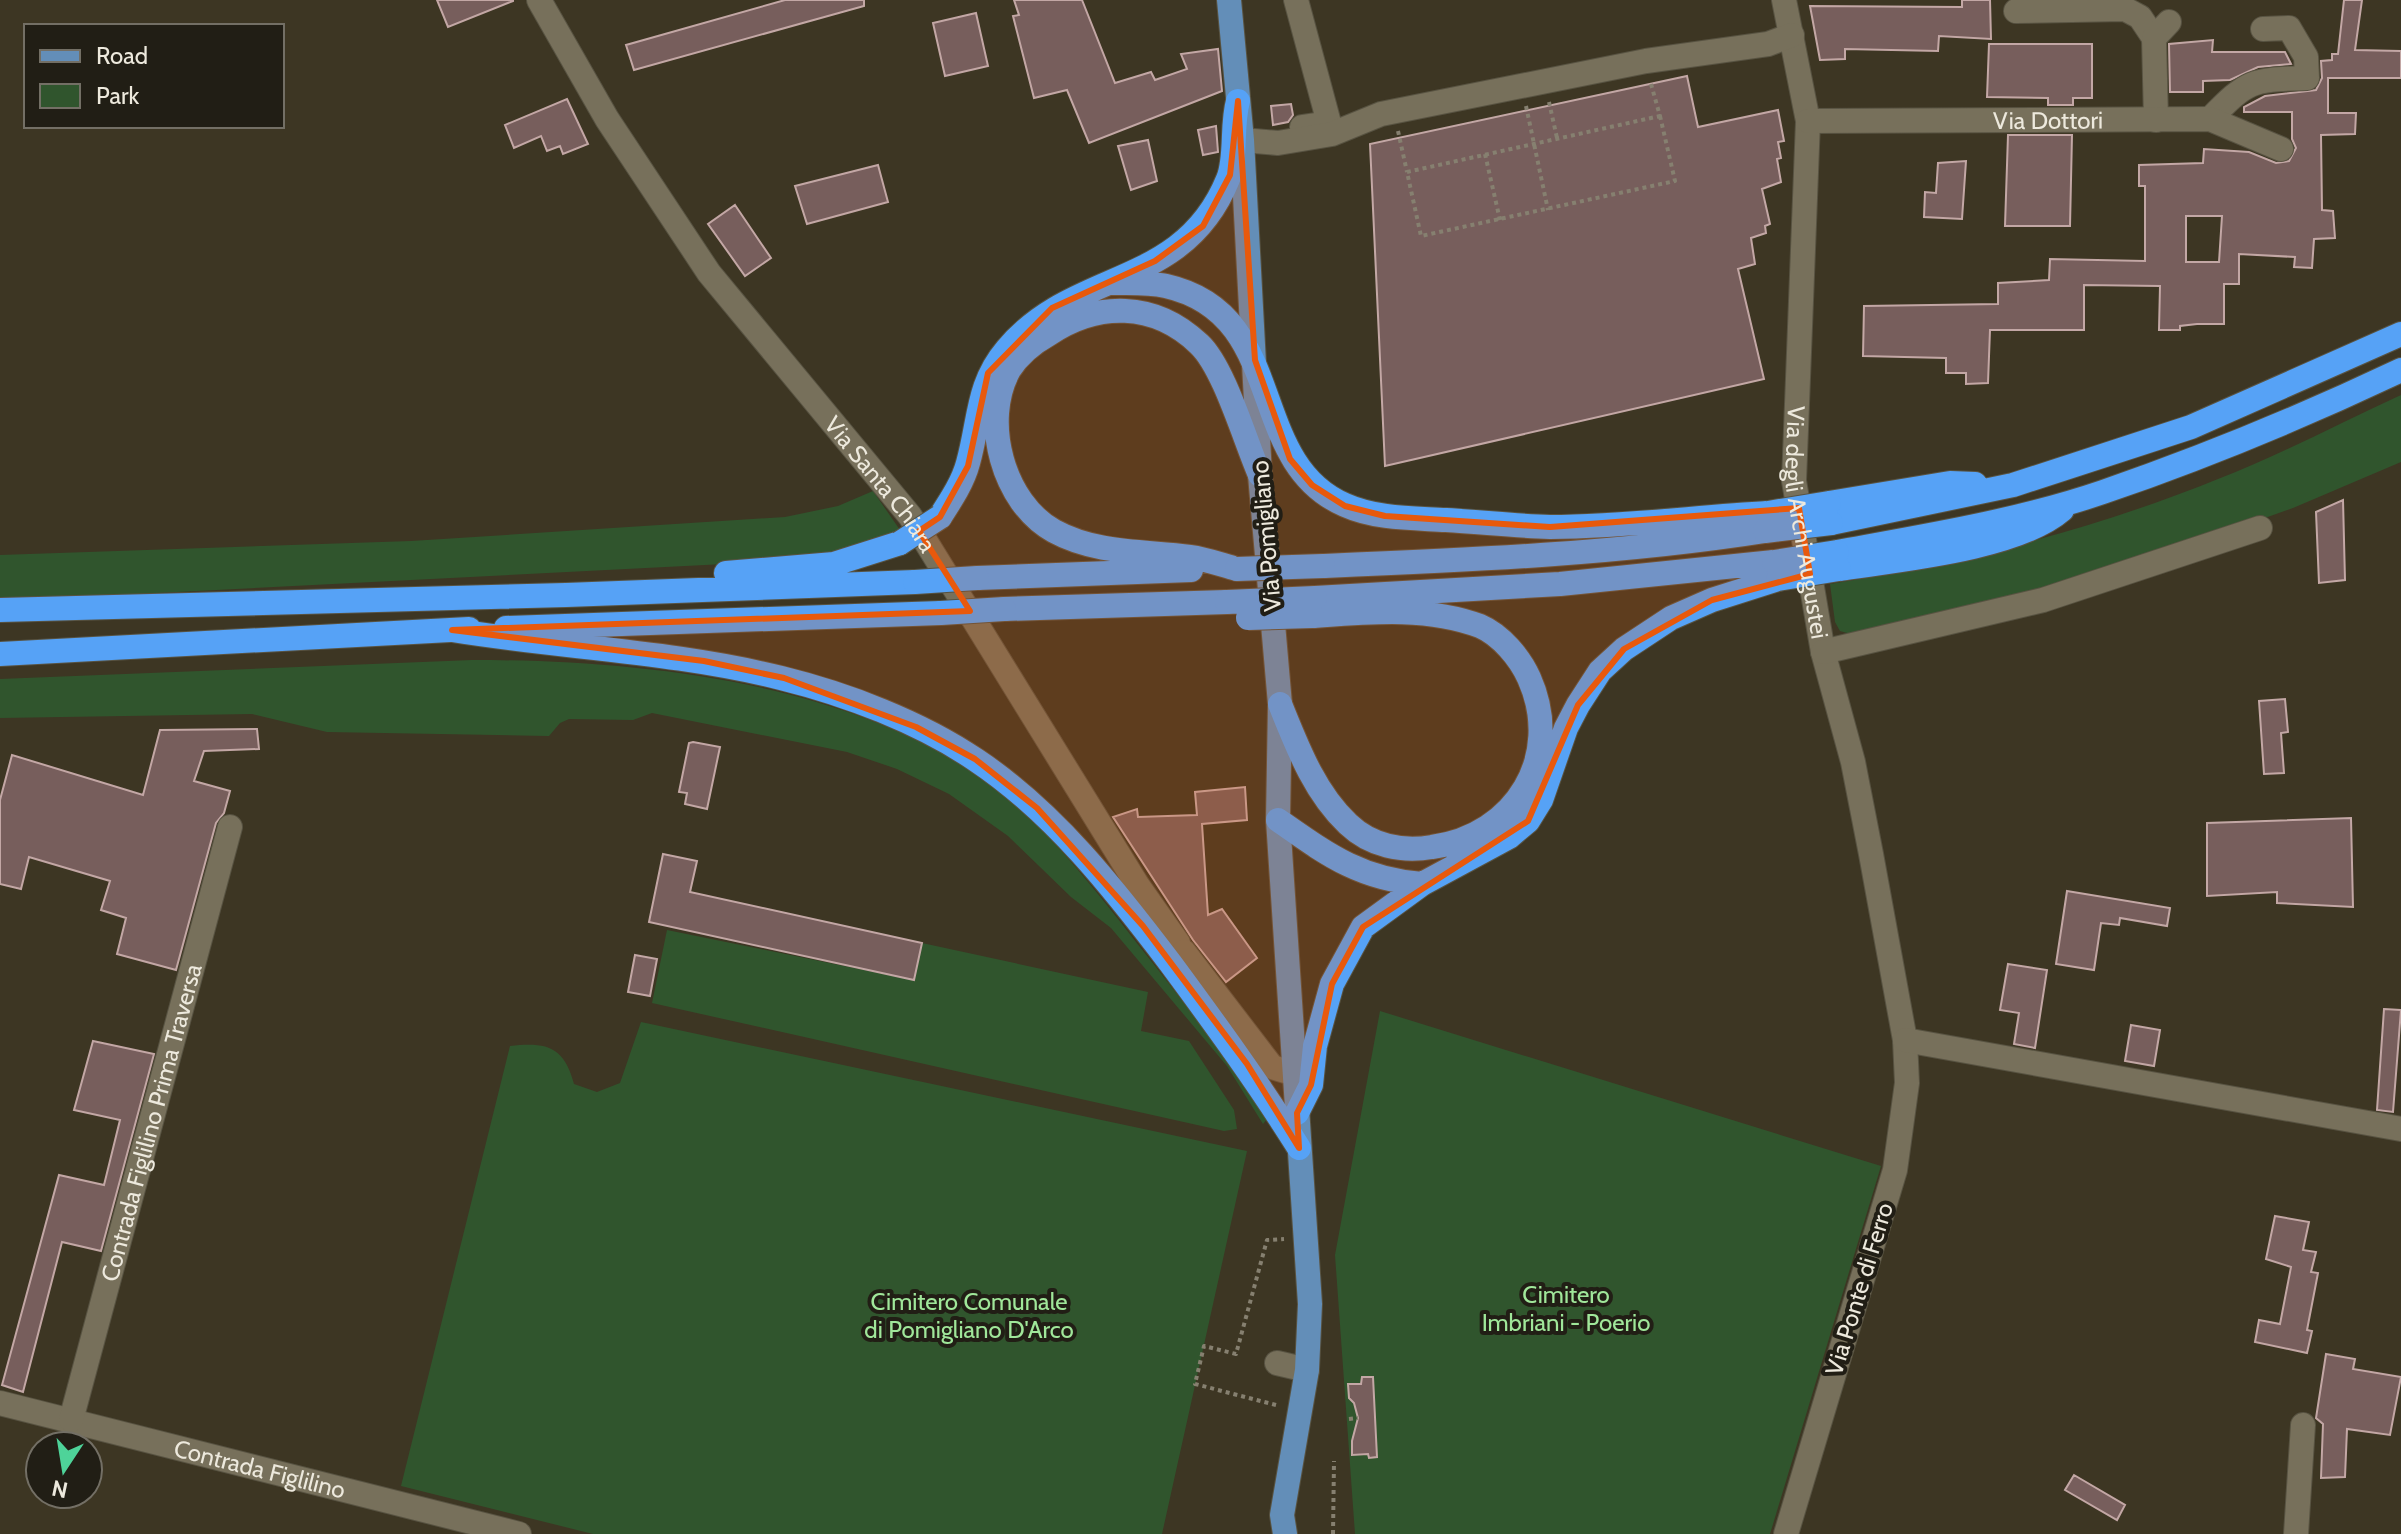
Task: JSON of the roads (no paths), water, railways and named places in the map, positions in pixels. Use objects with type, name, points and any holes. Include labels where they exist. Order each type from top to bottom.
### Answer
[{"type":"highway","points":[[566,595],[638,578],[834,564],[900,543],[940,517],[968,466],[988,373],[1027,327],[1052,308],[1112,283],[1178,248],[1203,226],[1230,175],[1232,122],[1238,101]]},
{"type":"highway","points":[[1112,283],[1166,286],[1198,297],[1225,316],[1255,360],[1290,459],[1312,485],[1345,506],[1385,516],[1550,527],[1766,522]]},
{"type":"highway","points":[[1237,569],[1194,557],[1085,544],[1052,530],[1009,486],[999,429],[1000,399],[1009,371],[1027,348],[1073,318],[1106,309],[1140,313],[1181,329],[1201,345],[1218,373],[1260,475]]},
{"type":"highway","points":[[0,610],[566,595],[1323,566],[1509,558],[1681,544],[1766,522],[2013,485],[2191,427],[2401,334]]},
{"type":"highway","points":[[0,654],[452,630],[1053,607],[1130,620],[1560,584],[1776,571],[1838,560],[2073,501],[2259,433],[2401,370]]},
{"type":"highway","points":[[1297,1113],[1311,1085],[1315,1046],[1332,984],[1363,927],[1422,884],[1509,837],[1528,821],[1541,800],[1566,728],[1578,705],[1600,671],[1624,649],[1671,618],[1776,571]]},
{"type":"highway","points":[[1280,704],[1309,772],[1349,825],[1380,843],[1401,849],[1459,843],[1504,818],[1519,798],[1541,748],[1540,701],[1523,665],[1483,627],[1417,613],[1314,607]]},
{"type":"highway","points":[[452,630],[546,645],[600,646],[704,661],[784,678],[916,727],[975,759],[1037,808],[1094,869],[1247,1064],[1299,1148]]},
{"type":"highway","points":[[1278,820],[1333,859],[1360,872],[1422,884]]},
{"type":"main road","name":"Via Pomigliano","points":[[1229,0],[1242,140],[1260,475],[1280,704],[1278,820],[1292,1073],[1310,1304],[1307,1370],[1282,1528]]},
{"type":"street","name":"Via Santa Chiara","points":[[539,0],[607,119],[709,273],[910,516],[1138,886],[1178,943],[1190,989]]},
{"type":"street","points":[[1242,140],[1329,123],[1296,0]]},
{"type":"street","name":"Via degli Archi Augustei","points":[[1784,0],[1808,121],[1794,481],[1823,652],[1853,762],[1905,1040]]},
{"type":"street","points":[[2016,11],[2125,9],[2161,30],[2156,120]]},
{"type":"street","points":[[2210,119],[2241,87],[2257,80],[2307,78],[2306,57],[2289,28],[2263,29]]},
{"type":"street","points":[[1687,47],[1765,31],[1792,35]]},
{"type":"street","points":[[1242,140],[1278,143],[1332,134],[1381,114],[1646,61],[1768,44],[1792,35]]},
{"type":"street","name":"Via Dottori","points":[[1808,121],[2099,112],[2156,120],[2210,119],[2281,149]]},
{"type":"street","points":[[1823,652],[2043,600],[2260,528]]},
{"type":"street","name":"Contrada Figlilino Prima Traversa","points":[[71,1420],[230,827]]},
{"type":"street","points":[[1178,943],[1264,1058],[1282,1072],[1292,1073]]},
{"type":"street","points":[[1905,1040],[2401,1129]]},
{"type":"street","name":"Via Ponte di Ferro","points":[[1786,1534],[1895,1170],[1907,1083],[1905,1040]]},
{"type":"street","points":[[1277,1363],[1307,1370]]},
{"type":"street","name":"Contrada Figlilino","points":[[0,1403],[519,1534]]},
{"type":"street","points":[[2296,1534],[2303,1425]]},
{"type":"park label","name":"Cimitero Imbriani - Poerio","points":[[1566,1308]]},
{"type":"park label","name":"Cimitero Comunale di Pomigliano D'Arco","points":[[969,1315]]}]
